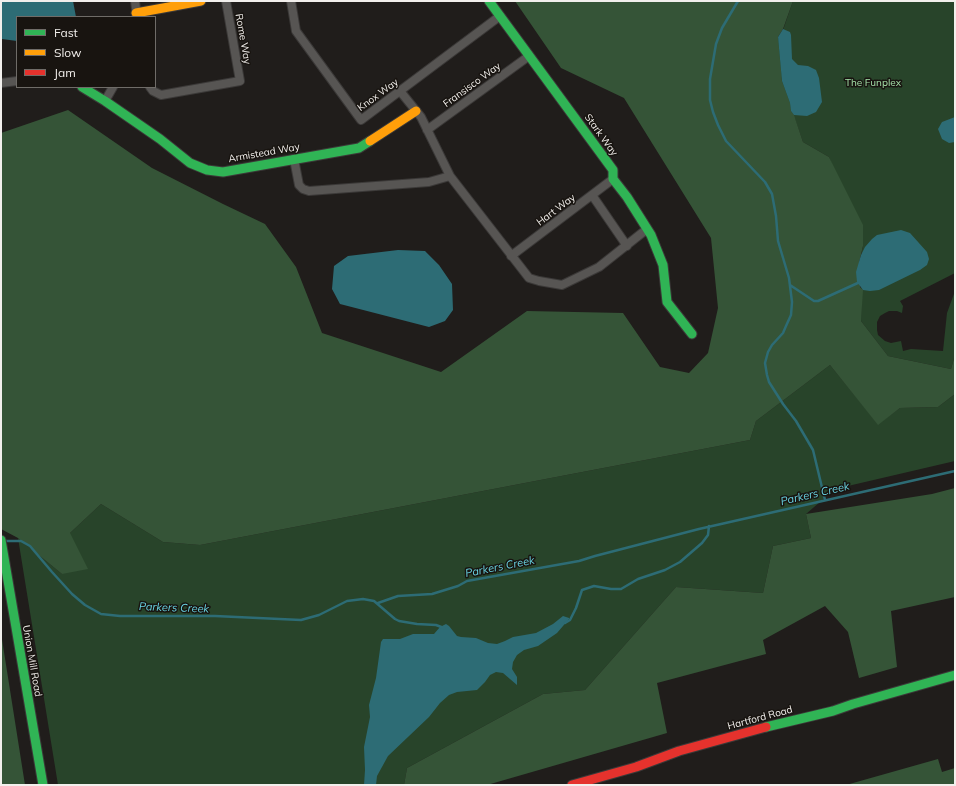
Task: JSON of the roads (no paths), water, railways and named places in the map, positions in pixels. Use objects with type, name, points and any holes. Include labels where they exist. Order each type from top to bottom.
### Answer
[{"type":"street","points":[[134,1],[137,15],[201,1]]},
{"type":"street","name":"Rome Way","points":[[151,88],[160,95],[240,81],[226,1]]},
{"type":"street","name":"Knox Way","points":[[291,1],[296,31],[361,120],[500,16]]},
{"type":"street","name":"Stark Way","points":[[489,1],[613,170],[613,179],[651,235],[663,265],[667,302],[692,334]]},
{"type":"street","name":"Fransisco Way","points":[[427,130],[530,56]]},
{"type":"street","points":[[1,84],[16,81]]},
{"type":"street","name":"Armistead Way","points":[[84,88],[160,139],[190,163],[207,170],[223,172],[359,148],[416,111]]},
{"type":"street","points":[[105,101],[113,88]]},
{"type":"street","points":[[400,91],[421,117],[450,176],[529,278],[539,282],[562,285],[600,268],[647,229]]},
{"type":"street","points":[[294,159],[300,185],[303,189],[309,191],[429,182],[450,176]]},
{"type":"street","name":"Hart Way","points":[[511,256],[613,179]]},
{"type":"street","points":[[592,195],[627,246]]},
{"type":"street","name":"Union Mill Road","points":[[1,540],[43,785]]},
{"type":"street","name":"Hartford Road","points":[[572,785],[636,767],[679,751],[748,731],[833,711],[955,675]]},
{"type":"water","points":[[1,1],[73,1],[76,16],[16,16],[16,41],[2,39]]},
{"type":"water","points":[[783,29],[790,32],[791,35],[792,59],[798,65],[808,66],[816,70],[819,78],[822,102],[816,112],[807,116],[794,115],[791,111],[790,103],[782,81],[778,37]]},
{"type":"water","points":[[955,117],[955,142],[949,143],[942,139],[938,129],[942,122]]},
{"type":"water","points":[[901,230],[910,233],[927,252],[929,259],[927,265],[920,270],[879,290],[863,290],[857,282],[856,272],[865,247],[877,235]]},
{"type":"water","points":[[398,250],[425,251],[439,265],[452,284],[453,310],[445,321],[429,327],[340,304],[332,289],[334,266],[348,256]]},
{"type":"water","points":[[563,616],[569,619],[557,633],[538,646],[524,650],[517,655],[513,662],[512,669],[517,677],[517,685],[503,673],[496,672],[490,675],[477,690],[457,692],[449,695],[440,703],[429,717],[388,756],[377,776],[376,785],[364,785],[364,747],[370,717],[369,705],[376,678],[381,642],[383,639],[400,639],[413,634],[434,634],[440,627],[446,624],[457,636],[476,638],[488,643],[497,644],[513,637],[536,633],[553,624]]},
{"type":"waterway","points":[[738,1],[722,28],[716,44],[710,79],[710,100],[718,125],[726,141],[765,182],[772,194],[778,241],[789,278],[792,302],[791,315],[783,333],[768,352],[765,363],[767,375],[769,382],[796,421],[813,450],[825,500]]},
{"type":"waterway","points":[[790,285],[814,301],[818,301],[860,282]]},
{"type":"waterway","name":"Parkers Creek","points":[[378,603],[398,596],[432,594],[458,586],[467,581],[579,561],[699,529],[955,471]]},
{"type":"waterway","points":[[565,623],[570,620],[582,590],[594,586],[621,589],[638,579],[665,570],[680,562],[702,543],[708,535],[709,526]]},
{"type":"waterway","name":"Parkers Creek","points":[[3,541],[21,541],[30,546],[72,594],[85,605],[101,614],[120,616],[215,616],[301,620],[319,615],[347,601],[363,599],[374,601],[399,621],[436,625],[444,628]]},
{"type":"park label","name":"The Funplex","points":[[873,83]]}]
